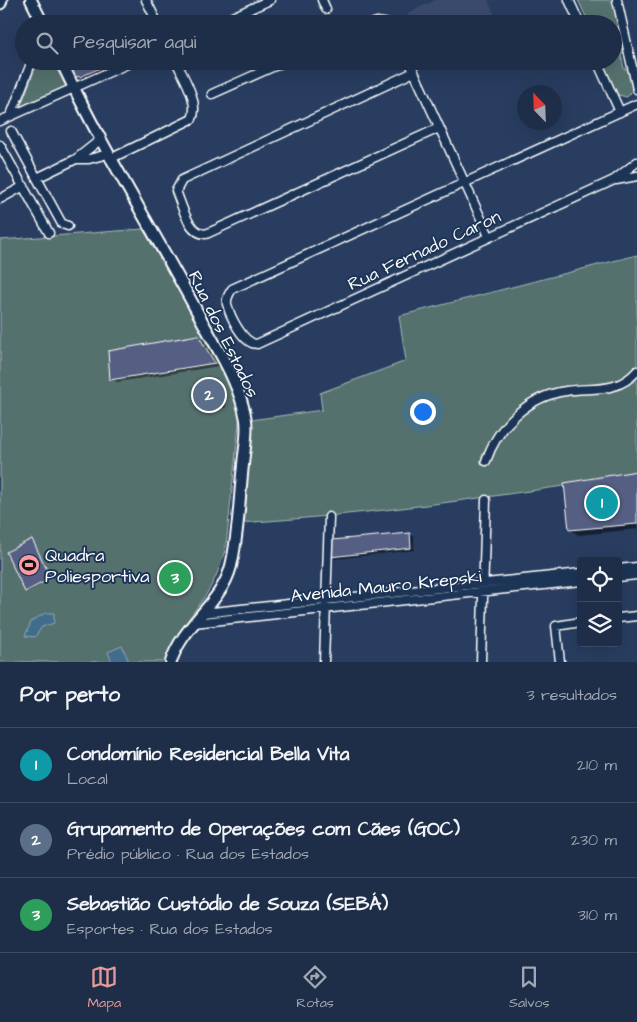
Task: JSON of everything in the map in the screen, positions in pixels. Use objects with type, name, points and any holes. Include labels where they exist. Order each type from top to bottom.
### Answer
[{"type":"street","points":[[32,0],[39,15]]},
{"type":"street","points":[[146,0],[154,15]]},
{"type":"street","points":[[322,0],[326,9]]},
{"type":"street","points":[[569,0],[576,15]]},
{"type":"street","points":[[617,0],[620,15]]},
{"type":"street","points":[[236,15],[264,1]]},
{"type":"street","points":[[622,22],[637,89]]},
{"type":"street","points":[[11,115],[28,70]]},
{"type":"street","name":"Rua dos Estados","points":[[64,70],[109,157],[174,267],[228,372],[241,401],[246,421],[239,518],[230,569],[203,613],[185,635],[172,662]]},
{"type":"street","points":[[0,121],[114,70]]},
{"type":"street","points":[[76,159],[90,160],[109,157],[192,119],[195,113],[194,105],[180,70]]},
{"type":"street","points":[[212,94],[266,70]]},
{"type":"street","points":[[601,70],[620,112]]},
{"type":"street","points":[[440,128],[206,234],[196,232],[176,191],[182,180],[414,72],[440,128],[464,183],[490,236]]},
{"type":"street","points":[[464,183],[637,104]]},
{"type":"street","points":[[11,130],[62,224],[68,226]]},
{"type":"street","points":[[37,178],[76,159],[100,140]]},
{"type":"street","points":[[0,145],[50,233]]},
{"type":"street","name":"Rua Fernado Caron","points":[[464,183],[232,289],[228,295],[227,303],[246,341],[256,344],[614,180],[637,162]]},
{"type":"street","name":"Rua Fernado Caron","points":[[614,180],[637,176]]},
{"type":"street","points":[[0,199],[24,186]]},
{"type":"street","points":[[486,461],[496,438],[510,420],[538,400],[564,391],[607,389],[629,379],[637,371]]},
{"type":"street","points":[[481,662],[486,500]]},
{"type":"street","points":[[324,662],[329,517]]},
{"type":"street","points":[[622,569],[637,567]]},
{"type":"street","name":"Avenida Mauro Krepski","points":[[203,613],[482,587],[577,574]]},
{"type":"street","points":[[622,577],[637,575]]},
{"type":"street","name":"Avenida Mauro Krepski","points":[[482,587],[577,581]]},
{"type":"street","name":"Avenida Mauro Krepski","points":[[194,623],[326,603]]},
{"type":"street","points":[[622,618],[637,616]]},
{"type":"street","points":[[560,662],[556,626],[577,623]]},
{"type":"shaded area","points":[[436,0],[488,0],[495,15],[408,15],[407,13]]},
{"type":"shaded area","points":[[45,613],[54,613],[54,623],[42,627],[35,637],[25,636],[31,622]]},
{"type":"shaded area","points":[[122,646],[129,662],[112,662],[108,652]]},
{"type":"green space","points":[[578,0],[613,0],[616,15],[585,15]]},
{"type":"green space","points":[[622,40],[625,53],[622,54]]},
{"type":"green space","points":[[622,59],[624,69],[628,69],[632,88],[627,97],[618,95],[606,70],[622,70]]},
{"type":"green space","points":[[35,70],[57,70],[66,86],[20,108]]},
{"type":"green space","points":[[143,229],[221,364],[233,390],[240,414],[226,546],[221,564],[210,588],[173,643],[165,662],[0,662],[0,240]]},
{"type":"green space","points":[[637,255],[637,475],[388,510],[238,523],[244,421],[322,410],[320,393],[406,361],[399,316]]},
{"type":"building","points":[[71,70],[96,70],[80,77],[74,76]]},
{"type":"building","points":[[198,335],[215,363],[110,380],[108,351]]},
{"type":"building","points":[[220,384],[223,405],[217,406],[216,402],[197,405],[195,388]]},
{"type":"building","points":[[637,471],[637,524],[569,530],[564,483]]},
{"type":"building","points":[[410,533],[411,548],[330,557],[332,540]]},
{"type":"building","name":"Quadra Poliesportiva","points":[[32,539],[51,578],[25,592],[6,552]]},
{"type":"place","name":"Grupamento de Operações com Cães (GOC)","points":[[209,395]]},
{"type":"place","name":"Condomínio Residencial Bella Vita","points":[[602,503]]},
{"type":"place","name":"Quadra Poliesportiva","points":[[29,565]]},
{"type":"place","name":"Sebastião Custódio de Souza (SEBÁ)","points":[[175,578]]}]
